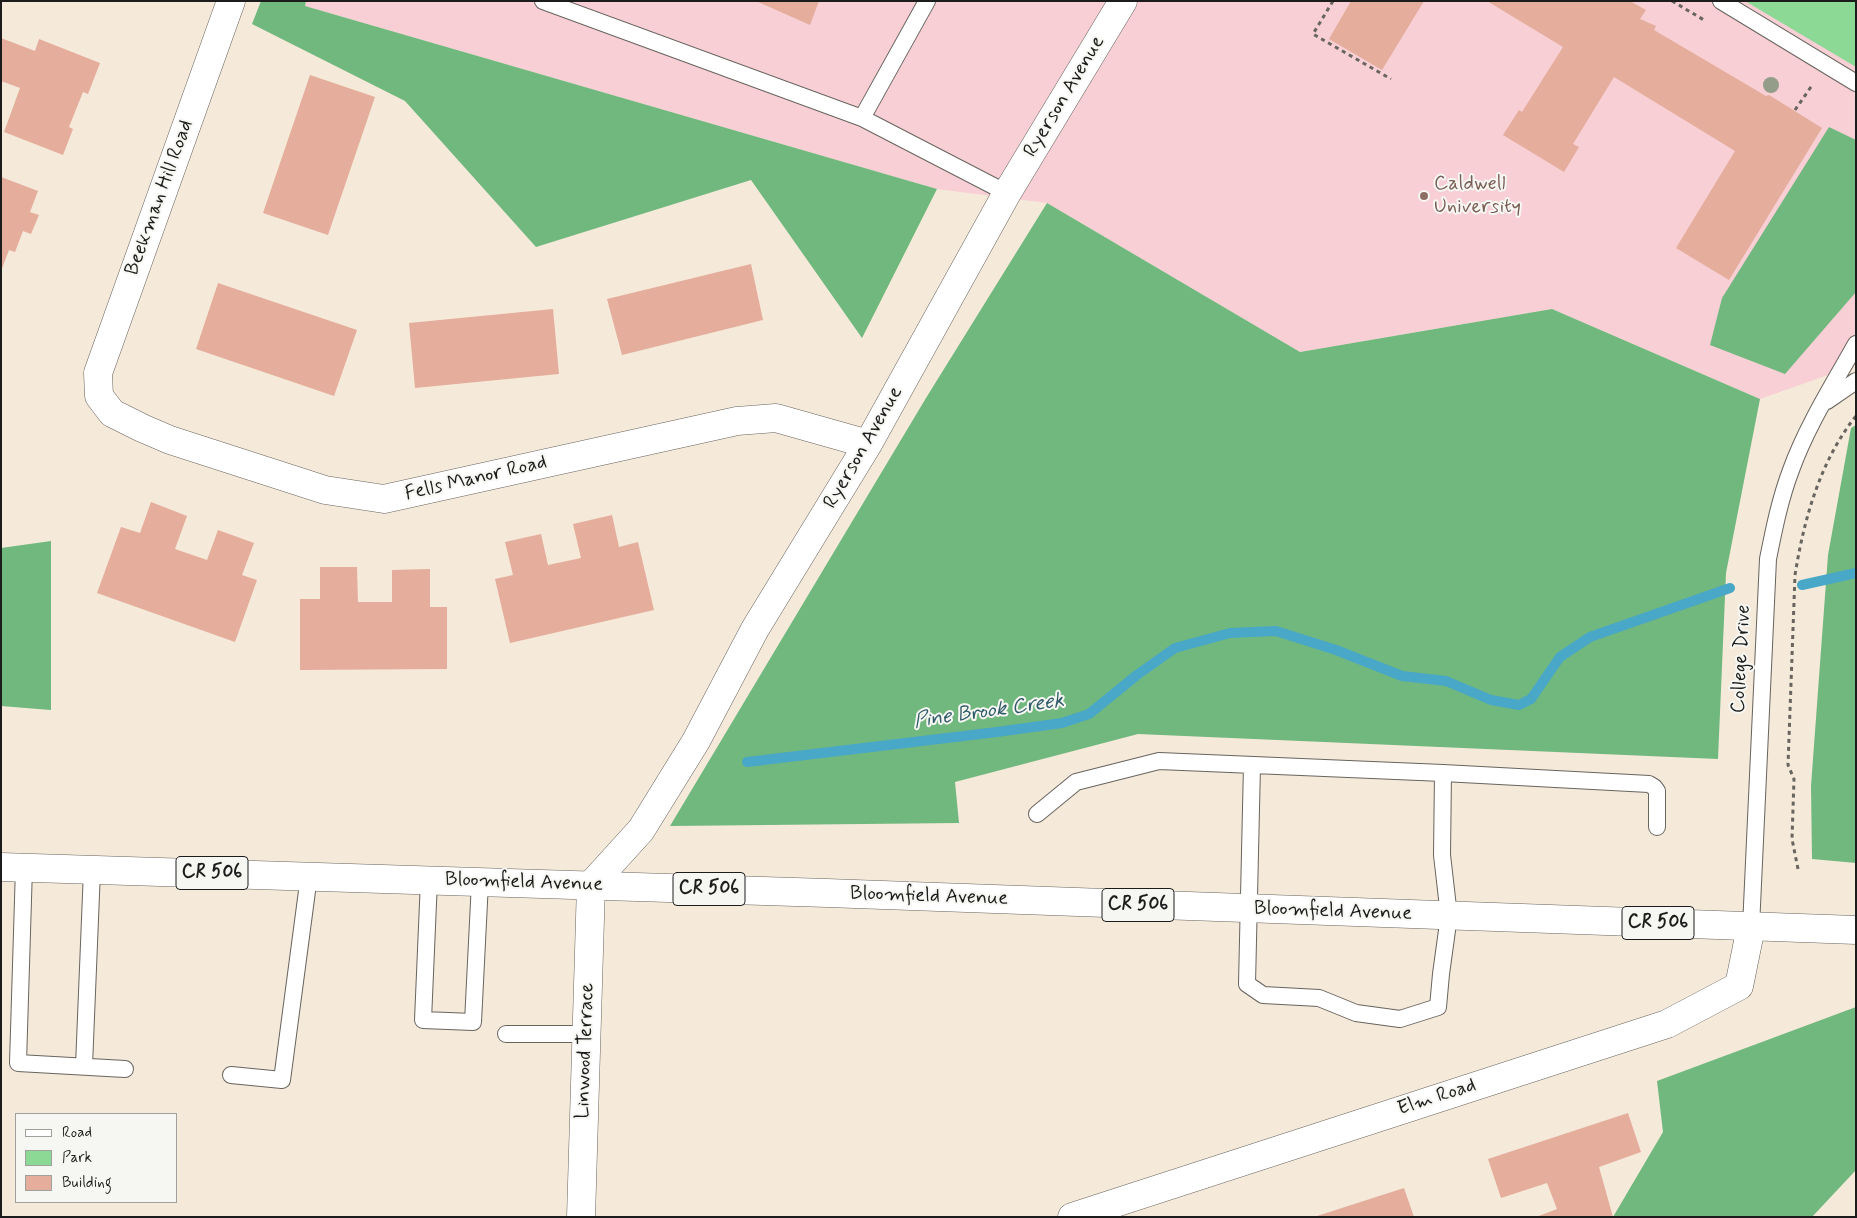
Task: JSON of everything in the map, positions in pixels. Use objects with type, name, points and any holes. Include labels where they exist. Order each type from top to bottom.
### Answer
[{"type":"street","name":"Beekman Hill Road","points":[[99,396],[98,373],[107,343],[231,1]]},
{"type":"street","name":"Ryerson Avenue","points":[[591,885],[642,830],[696,741],[755,629],[868,444],[1007,193],[1123,1]]},
{"type":"street","name":"Fells Manor Road","points":[[99,396],[112,413],[170,440],[325,490],[384,499],[738,421],[776,418],[868,444]]},
{"type":"street","name":"Bloomfield Avenue","points":[[12,867],[591,885],[1856,930]]},
{"type":"street","name":"Linwood Terrace","points":[[581,1217],[591,885]]},
{"type":"street","name":"Elm Road","points":[[1072,1217],[1104,1212],[1667,1024],[1739,986],[1751,927]]},
{"type":"lane","points":[[543,1],[862,118],[1007,193]]},
{"type":"lane","points":[[862,118],[927,1]]},
{"type":"lane","points":[[1721,1],[1856,83]]},
{"type":"lane","name":"College Drive","points":[[1751,927],[1768,559],[1778,508],[1791,469],[1823,404],[1856,344]]},
{"type":"lane","name":"College Drive","points":[[1823,404],[1856,381]]},
{"type":"lane","points":[[1037,814],[1076,782],[1159,761],[1650,784],[1657,790],[1657,826]]},
{"type":"lane","points":[[1252,765],[1247,984],[1263,995],[1319,998],[1356,1013],[1400,1019],[1438,1007],[1449,916],[1442,855],[1443,773]]},
{"type":"lane","points":[[12,867],[18,1062],[124,1069]]},
{"type":"lane","points":[[84,1066],[92,870]]},
{"type":"lane","points":[[231,1074],[282,1080],[309,876]]},
{"type":"lane","points":[[429,880],[423,1020],[473,1022],[480,882]]},
{"type":"lane","points":[[506,1034],[587,1034]]},
{"type":"path","points":[[1333,1],[1313,34],[1391,79]]},
{"type":"path","points":[[1798,869],[1792,838],[1794,778],[1788,765],[1795,575],[1799,552],[1817,484],[1843,432],[1856,416]]},
{"type":"shaded area","name":"Caldwell University","points":[[306,1],[1856,1],[1856,365],[1760,399],[1552,309],[1300,352],[1047,203],[937,189],[305,6]]},
{"type":"green space","points":[[261,1],[306,1],[305,6],[937,189],[862,338],[751,180],[536,247],[405,101],[252,24]]},
{"type":"green space","points":[[1745,1],[1856,1],[1856,67]]},
{"type":"green space","points":[[1829,127],[1856,140],[1856,292],[1785,374],[1710,345],[1722,298]]},
{"type":"green space","points":[[1047,203],[1300,352],[1552,309],[1760,399],[1726,573],[1718,759],[1138,734],[955,782],[959,823],[670,826],[926,398]]},
{"type":"green space","points":[[1856,425],[1856,863],[1812,859],[1811,786],[1828,555],[1851,428]]},
{"type":"green space","points":[[51,541],[51,710],[1,706],[1,548]]},
{"type":"green space","points":[[1856,1007],[1856,1170],[1812,1217],[1613,1217],[1663,1132],[1657,1081]]},
{"type":"building","points":[[756,1],[819,1],[810,25]]},
{"type":"building","points":[[1351,1],[1424,1],[1382,70],[1329,39]]},
{"type":"building","points":[[1487,1],[1630,1],[1646,10],[1640,19],[1656,26],[1654,30],[1766,96],[1769,95],[1822,128],[1729,280],[1676,248],[1735,151],[1614,77],[1573,144],[1579,147],[1564,172],[1503,135],[1519,110],[1522,112],[1563,47]]},
{"type":"building","points":[[1,38],[35,51],[39,39],[100,63],[88,94],[83,92],[69,127],[73,129],[63,155],[4,132],[20,88],[1,81]]},
{"type":"building","points":[[310,75],[375,97],[328,235],[263,213]]},
{"type":"building","points":[[1,177],[38,191],[30,212],[39,215],[31,234],[23,231],[15,252],[9,250],[1,271]]},
{"type":"building","points":[[751,264],[763,320],[622,355],[607,299]]},
{"type":"building","points":[[218,283],[357,330],[334,396],[196,349]]},
{"type":"building","points":[[553,309],[559,374],[415,388],[409,323]]},
{"type":"building","points":[[151,502],[187,516],[175,549],[207,560],[218,530],[254,543],[242,575],[257,580],[235,642],[97,593],[121,527],[140,533]]},
{"type":"building","points":[[612,515],[619,547],[638,542],[654,610],[510,643],[495,579],[513,575],[505,542],[541,534],[548,565],[581,558],[573,524]]},
{"type":"building","points":[[320,567],[357,567],[358,602],[392,602],[392,570],[430,569],[430,607],[447,607],[447,669],[300,670],[300,599],[320,599]]},
{"type":"building","points":[[1628,1113],[1641,1152],[1599,1167],[1613,1217],[1536,1217],[1557,1209],[1547,1183],[1501,1198],[1488,1159]]},
{"type":"building","points":[[1404,1188],[1414,1217],[1317,1217],[1317,1216]]},
{"type":"waterway","name":"Pine Brook Creek","points":[[1802,585],[1856,573]]},
{"type":"waterway","name":"Pine Brook Creek","points":[[747,762],[1062,723],[1089,714],[1137,675],[1175,648],[1230,633],[1276,631],[1336,650],[1402,676],[1446,681],[1491,700],[1519,705],[1531,699],[1560,657],[1590,637],[1730,588]]},
{"type":"place","name":"Caldwell University","points":[[1424,196]]}]
